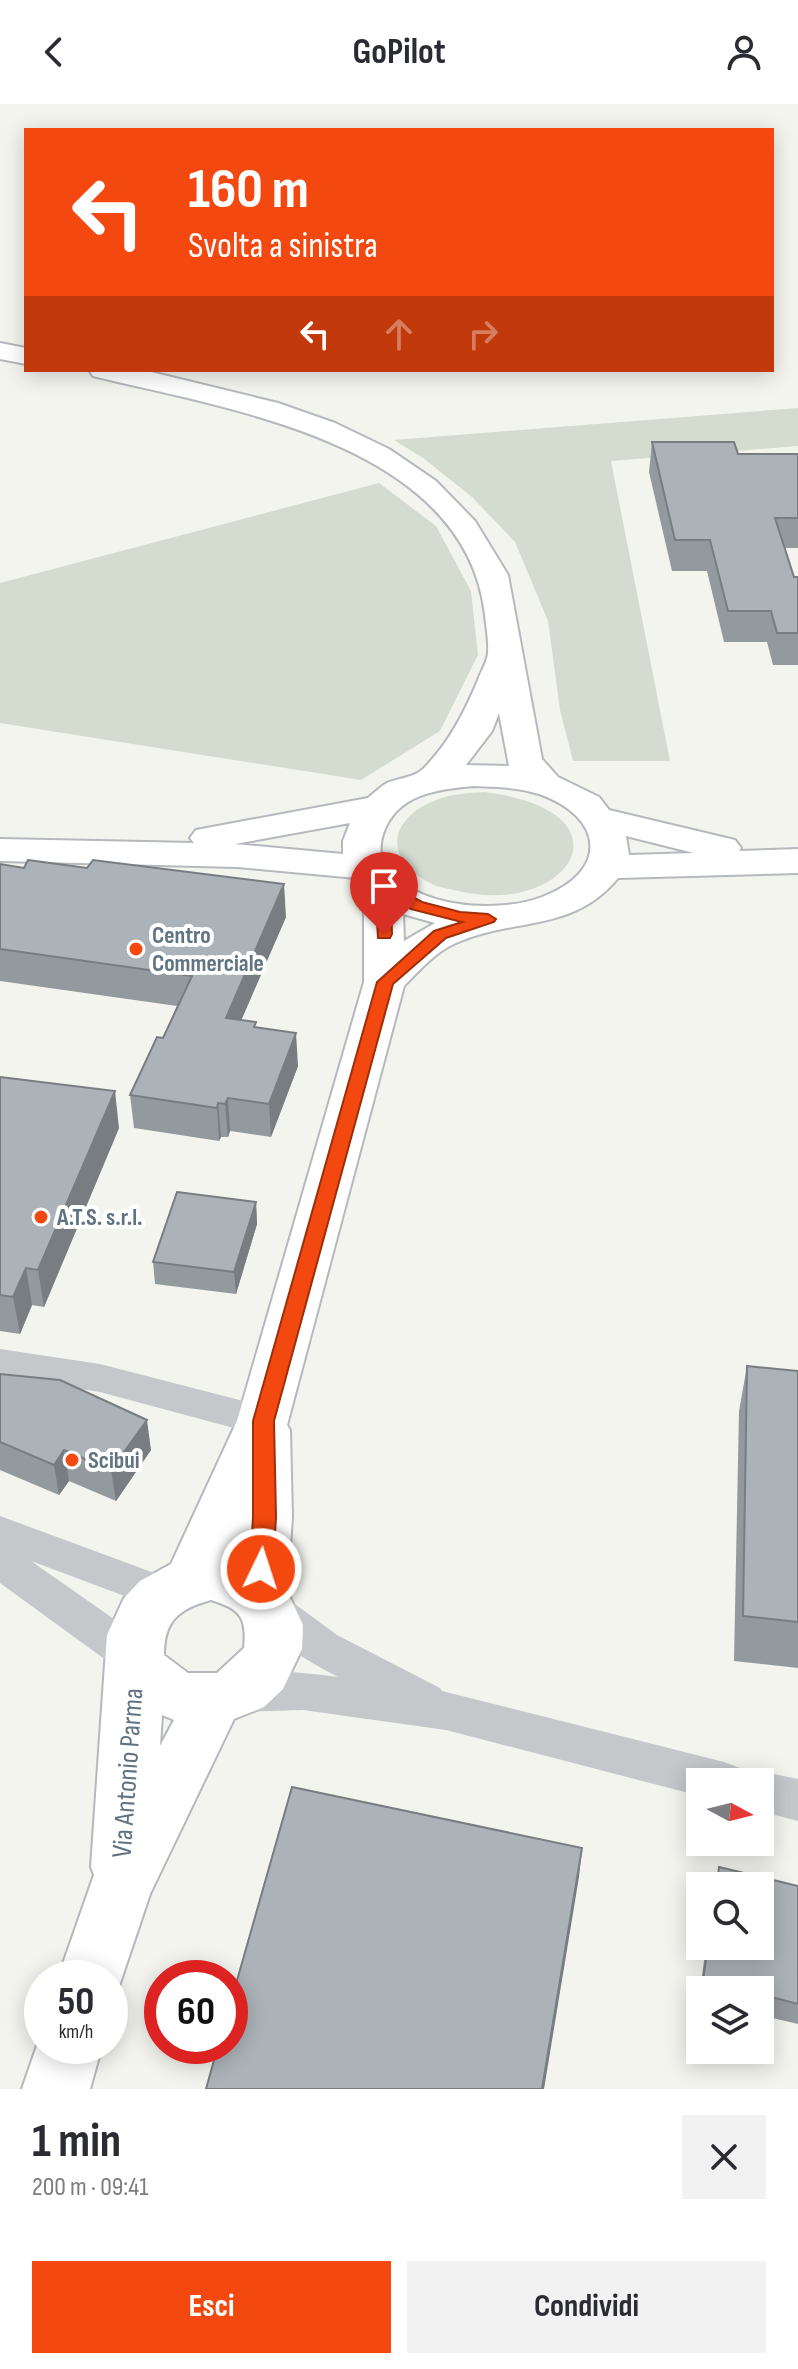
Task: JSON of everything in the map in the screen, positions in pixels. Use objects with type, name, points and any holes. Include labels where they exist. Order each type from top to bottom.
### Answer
[{"type":"main road","points":[[0,351],[24,356]]},
{"type":"main road","points":[[113,372],[160,381],[298,419],[391,463],[452,511],[476,543],[493,577],[524,761],[544,783]]},
{"type":"main road","points":[[436,778],[474,731],[505,654]]},
{"type":"main road","points":[[476,773],[544,783],[577,798],[601,819],[611,843],[607,867],[587,890],[573,900],[535,914],[488,919],[460,917],[416,906],[375,877],[361,854],[362,829],[378,807],[403,790],[436,778],[476,773]]},
{"type":"main road","points":[[87,851],[211,838],[378,807]]},
{"type":"main road","points":[[601,819],[785,860]]},
{"type":"main road","points":[[0,850],[251,857],[375,877]]},
{"type":"main road","points":[[607,867],[785,860]]},
{"type":"main road","points":[[177,1586],[263,1421],[385,982],[375,877]]},
{"type":"main road","points":[[385,982],[440,935],[488,919]]},
{"type":"main road","points":[[263,1421],[264,1601],[276,1624],[276,1644],[269,1663],[255,1680],[225,1696],[183,1698],[157,1687],[144,1674],[136,1658],[134,1640],[139,1622],[148,1606],[177,1586],[229,1579],[264,1601]]},
{"type":"main road","name":"Via Antonio Parma","points":[[120,1888],[136,1658]]},
{"type":"main road","name":"Via Antonio Parma","points":[[97,1960],[120,1888],[225,1696]]},
{"type":"main road","points":[[56,2089],[64,2064]]},
{"type":"street","points":[[0,1363],[100,1378],[263,1421]]},
{"type":"street","points":[[0,1532],[177,1586]]},
{"type":"street","points":[[0,1561],[136,1658]]},
{"type":"street","points":[[264,1601],[322,1648],[446,1711]]},
{"type":"street","points":[[225,1696],[303,1691],[446,1711],[686,1772]]},
{"type":"street","points":[[774,1794],[798,1800]]},
{"type":"shaded area","points":[[798,408],[798,446],[611,461],[670,761],[573,761],[560,710],[548,621],[515,542],[472,497],[423,458],[394,440]]},
{"type":"shaded area","points":[[379,483],[436,526],[471,591],[478,655],[440,731],[361,780],[0,723],[0,583]]},
{"type":"shaded area","points":[[484,792],[531,802],[560,818],[572,838],[571,857],[557,875],[534,889],[501,895],[463,892],[432,884],[413,872],[403,861],[398,850],[398,838],[401,827],[409,817],[442,798]]},
{"type":"building","points":[[652,442],[734,442],[738,454],[798,454],[798,518],[775,518],[794,577],[798,577],[798,633],[777,633],[771,611],[728,611],[710,540],[675,540]]},
{"type":"building","points":[[28,860],[87,868],[93,860],[284,884],[226,1018],[256,1022],[254,1027],[296,1033],[269,1104],[228,1098],[225,1104],[218,1103],[217,1108],[130,1095],[157,1037],[163,1038],[192,976],[0,949],[0,864],[24,868]]},
{"type":"building","name":"A.T.S. s.r.l.","points":[[0,1077],[115,1091],[38,1270],[26,1268],[13,1297],[0,1295]]},
{"type":"building","points":[[177,1192],[256,1202],[234,1272],[153,1262]]},
{"type":"building","points":[[747,1366],[798,1371],[798,1622],[743,1616]]},
{"type":"building","points":[[0,1374],[60,1380],[147,1420],[111,1470],[64,1450],[54,1465],[0,1442]]},
{"type":"building","points":[[292,1787],[582,1848],[542,2089],[206,2089],[213,2064],[248,2064],[248,1960],[243,1960]]},
{"type":"building","points":[[719,1867],[740,1872],[718,1872]]},
{"type":"building","points":[[774,1880],[798,1886],[798,2004],[774,1998],[774,1976],[704,1976],[706,1960],[774,1960]]},
{"type":"place","name":"Centro Commerciale","points":[[136,949]]},
{"type":"place","name":"A.T.S. s.r.l.","points":[[41,1217]]},
{"type":"place","name":"Scibui","points":[[72,1460]]},
{"type":"route","points":[[261,1569],[265,1517],[263,1421],[385,982],[418,950],[440,935],[488,919],[460,917],[416,906],[383,886],[384,934]]}]
